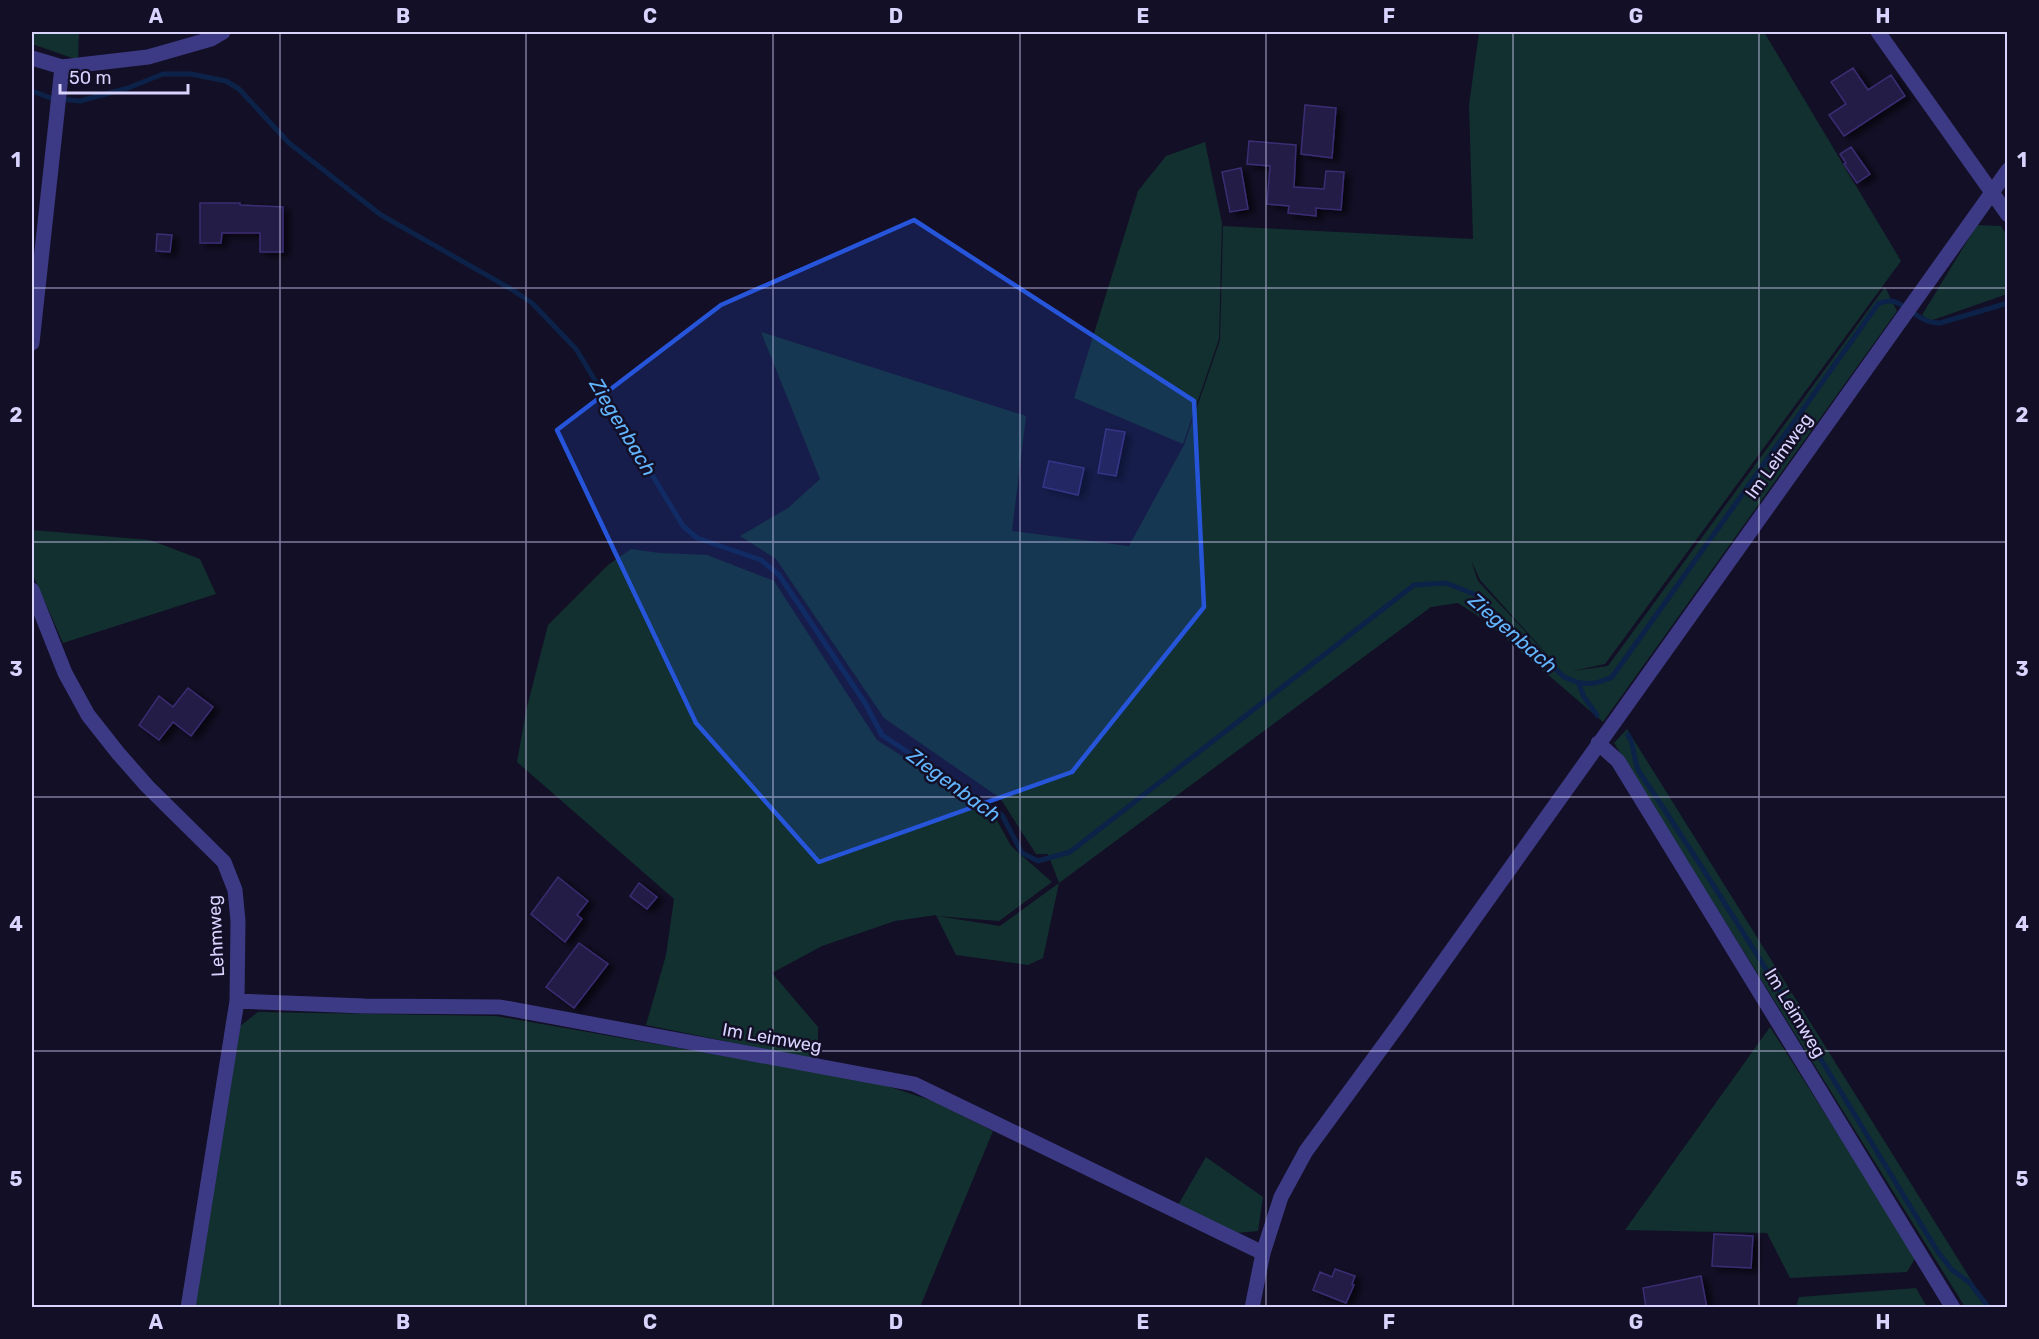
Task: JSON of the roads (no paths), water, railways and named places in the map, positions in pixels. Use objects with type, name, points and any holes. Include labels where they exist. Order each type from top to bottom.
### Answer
[{"type":"street","points":[[32,58],[62,67],[148,57],[211,39],[223,32]]},
{"type":"street","points":[[1878,32],[2007,215]]},
{"type":"street","points":[[32,343],[62,67]]},
{"type":"street","name":"Im Leimweg","points":[[1252,1308],[1263,1253],[1281,1197],[1306,1151],[1402,1020],[2007,170]]},
{"type":"street","name":"Lehmweg","points":[[32,590],[65,673],[88,715],[147,786],[224,862],[235,890],[238,921],[237,1001],[188,1308]]},
{"type":"street","name":"Im Leimweg","points":[[1599,743],[1618,761],[1953,1308]]},
{"type":"street","name":"Im Leimweg","points":[[237,1001],[364,1006],[500,1007],[914,1084],[1263,1253]]},
{"type":"waterway","name":"Ziegenbach","points":[[32,91],[51,98],[80,101],[128,88],[163,74],[191,74],[226,81],[239,89],[289,143],[381,215],[532,303],[576,349],[683,526],[697,538],[761,560],[779,575],[865,703],[882,735],[1002,815],[1022,853],[1038,861],[1070,852],[1414,585],[1446,583],[1474,594],[1564,677],[1588,684],[1612,677],[1878,304],[1887,301],[1894,302],[1922,319],[1940,323],[2008,303]]},
{"type":"waterway","points":[[1579,684],[1584,697],[1597,715]]},
{"type":"waterway","points":[[1628,735],[1640,773],[1755,951],[1938,1252],[1952,1270],[1969,1282],[1989,1308]]}]
